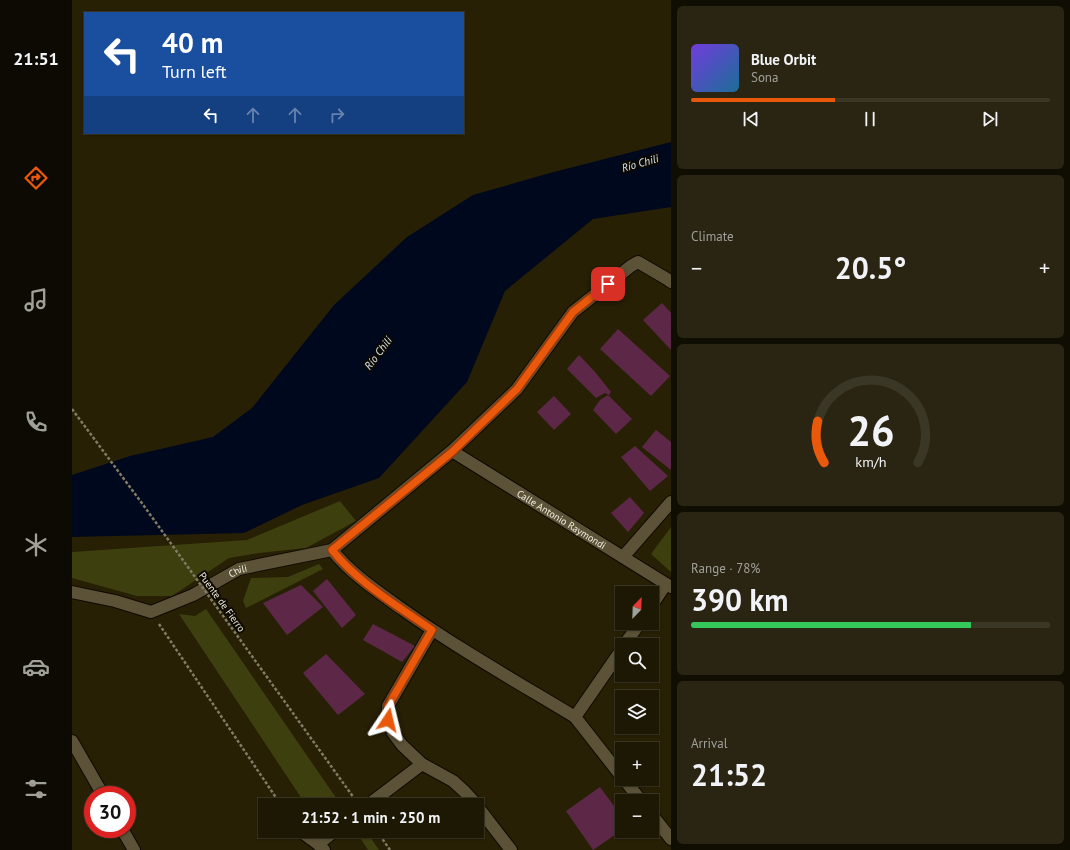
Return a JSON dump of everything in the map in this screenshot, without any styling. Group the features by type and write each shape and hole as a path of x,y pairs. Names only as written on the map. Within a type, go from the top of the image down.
{"street":[{"path":"615,768 575,717 432,630 377,591 342,562 332,550 452,452 517,389 573,312 631,266 638,262 671,282"},
{"name":"Calle Antonio Raymondi","path":"452,452 669,586"},
{"path":"623,558 671,502"},
{"name":"Chili","path":"151,612 192,595 239,569 332,550"},
{"path":"659,597 669,586"},
{"path":"72,592 151,612"},
{"path":"432,630 388,706 388,720 393,734 422,764 454,781 471,798"},
{"path":"575,717 615,659"},
{"path":"72,741 98,786"},
{"path":"377,798 422,764"},
{"path":"629,786 636,794"},
{"path":"484,814 511,850"},
{"path":"659,824 671,839"},
{"path":"127,838 134,850"},
{"path":"309,838 321,847 329,838"}],"path":[{"name":"Puente de Fierro","path":"72,409 354,798"},
{"path":"151,612 276,798"},
{"path":"382,838 390,850"}],"shaded area":[{"path":"340,501 356,521 306,548 229,558 172,596 137,596 72,578 72,552 247,540"},
{"path":"671,527 671,572 651,554"},
{"path":"319,564 323,569 246,608 243,601 251,578 288,577"},
{"path":"206,609 336,798 301,798 179,614 195,616"},
{"path":"360,838 371,838 379,850 368,850"}],"water":[{"name":"Río Chili","path":"671,142 671,207 593,219 505,291 467,382 379,478 302,505 244,533 72,537 72,475 130,456 213,437 252,408 334,305 407,237 473,195 550,173"}],"building":[{"path":"662,303 671,313 671,350 643,320"},
{"path":"618,329 670,376 651,396 600,349"},
{"path":"579,355 611,392 609,395 605,393 596,398 567,369"},
{"path":"608,395 632,419 616,434 593,410 600,400"},
{"path":"554,396 571,414 554,430 537,412"},
{"path":"656,430 671,442 671,470 642,447"},
{"path":"635,446 668,476 650,491 621,457"},
{"path":"630,497 644,513 628,532 611,513"},
{"path":"327,579 356,615 342,628 313,591"},
{"path":"301,585 323,607 287,635 263,603"},
{"path":"373,624 415,646 402,662 363,640"},
{"path":"326,654 365,694 338,715 303,673"},
{"path":"600,787 615,807 615,835 593,850 566,811"}],"route":[{"path":"388,720 388,706 432,630 377,591 342,562 332,550 452,452 517,389 573,312 608,284"}]}
